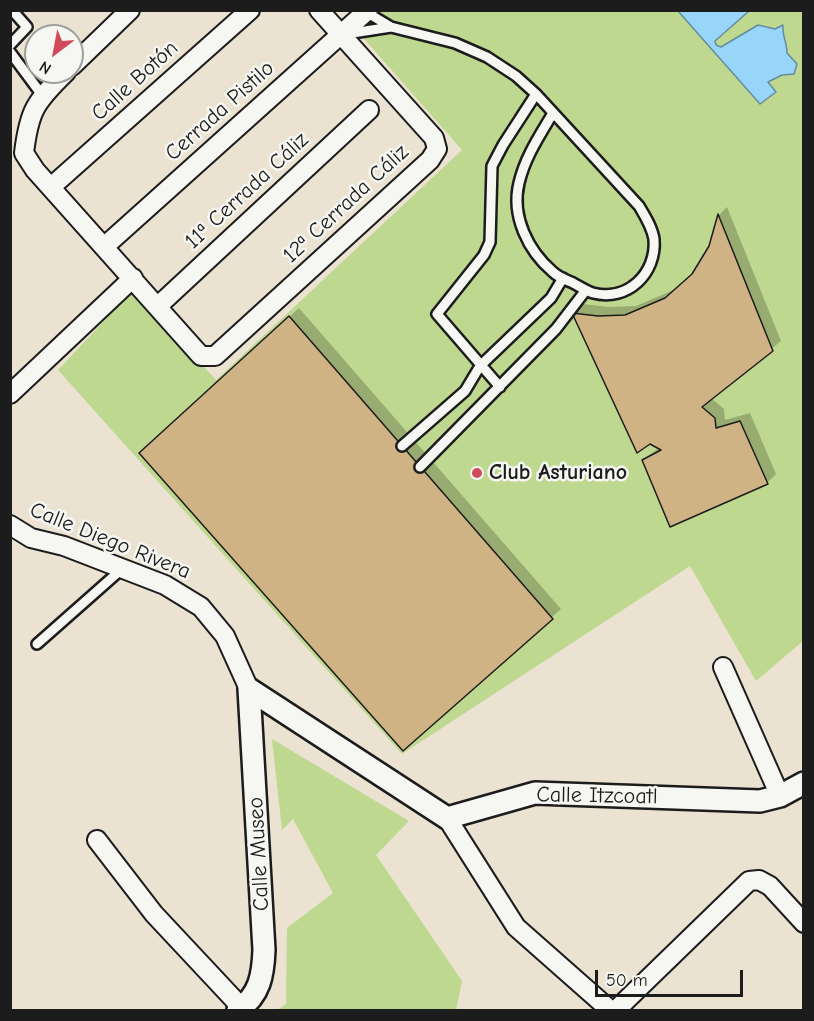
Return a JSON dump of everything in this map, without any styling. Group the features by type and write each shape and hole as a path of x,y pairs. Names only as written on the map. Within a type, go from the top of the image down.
{"street":[{"path":"84,54 130,10"},
{"name":"Calle Botón","path":"51,188 250,10"},
{"path":"320,10 341,34"},
{"name":"Cerrada Pistilo","path":"105,246 366,11"},
{"name":"12ª Cerrada Cáliz","path":"133,278 201,356 215,356 430,160 437,149 434,138 341,34"},
{"path":"10,394 133,278 17,148 27,122 42,94 53,84"},
{"name":"11ª Cerrada Cáliz","path":"158,306 369,110"},
{"name":"Calle Diego Rivera","path":"10,525 31,538 64,546 165,585 201,607 225,636 249,689"},
{"path":"723,667 780,796"},
{"path":"249,689 447,818 516,927 610,1011"},
{"name":"Calle Museo","path":"240,1009 257,990 263,975 264,950 249,689"},
{"name":"Calle Itzcoatl","path":"447,818 535,793 760,801 780,796 804,783"},
{"path":"97,840 154,914 240,1009"},
{"path":"616,1011 748,881 759,880 770,886 804,923"}],"lane":[{"path":"10,45 27,27 12,10"},
{"path":"366,11 391,27 455,43 488,57 516,76 536,94 639,206 650,225 654,238 654,258 648,272 635,286 619,294 594,294 554,274 533,252 522,229 517,208 518,184 526,160 553,113"},
{"path":"341,34 391,27"},
{"path":"10,52 42,94"},
{"path":"500,387 438,314 484,255 490,242 492,166 536,94"},
{"path":"402,446 465,391 480,366 550,298 563,278"},
{"path":"420,467 556,329 586,290"},
{"path":"37,644 124,568"}],"green space":[{"name":"Club Asturiano","path":"382,11 803,11 803,641 756,681 690,566 402,754 58,370 133,290 216,380 462,150 358,32"},
{"path":"272,739 409,821 376,855 462,981 456,1010 277,1010 286,1004 287,928 333,893 293,819 282,830"}],"water":[{"path":"678,11 749,11 715,41 716,45 721,47 758,25 775,29 783,25 787,53 797,64 794,74 782,75 768,82 776,92 760,104"}],"building":[{"path":"718,214 773,351 702,407 715,418 716,428 740,421 768,484 670,527 642,460 661,450 650,444 637,453 572,313 598,316 625,315 665,298 692,274 709,246"},
{"path":"289,316 553,619 403,751 139,453"}],"place":[{"name":"Club Asturiano","path":"477,473"}]}
